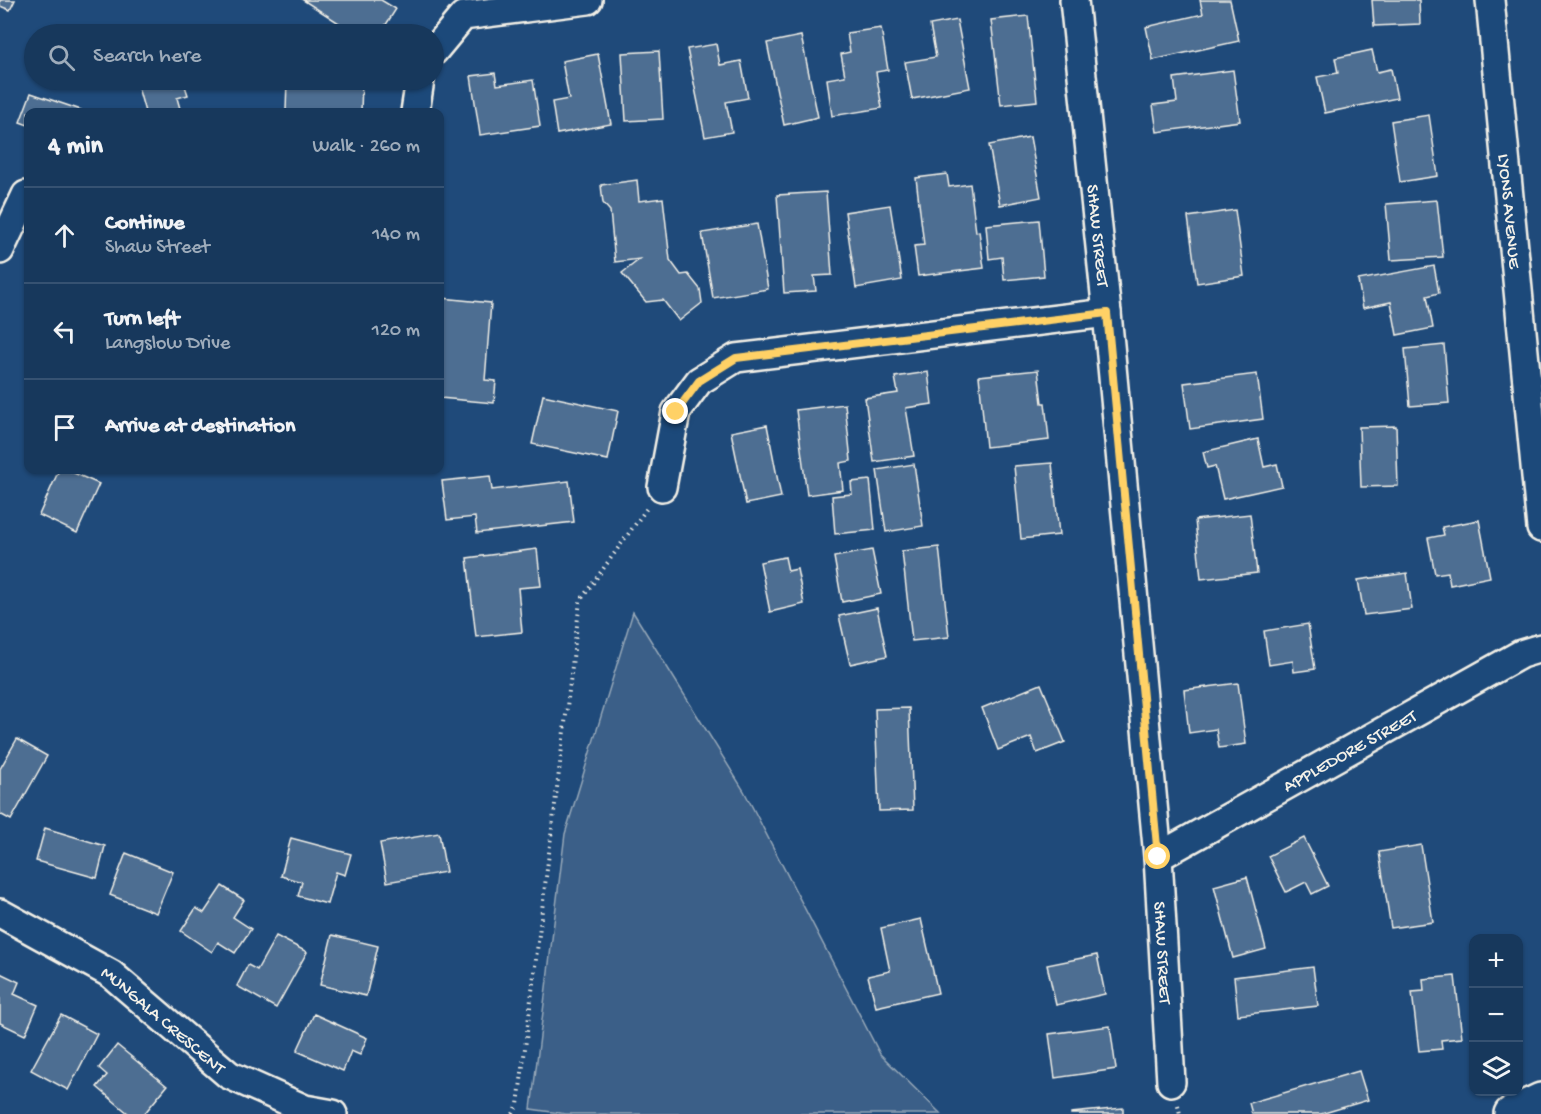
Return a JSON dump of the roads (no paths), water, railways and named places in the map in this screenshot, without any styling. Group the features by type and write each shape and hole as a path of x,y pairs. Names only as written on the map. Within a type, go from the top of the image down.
{"main road":[{"path":"1511,1114 1541,1100"}],"street":[{"path":"444,39 463,16 588,0"},
{"name":"SHAW STREET","path":"1074,0 1107,313 1158,857 1171,1082"},
{"name":"LYONS AVENUE","path":"1490,0 1541,528"},
{"path":"415,108 418,90"},
{"path":"0,250 24,199"},
{"path":"662,488 676,412 699,381 736,358 1107,313"},
{"name":"APPLEDORE STREET","path":"1158,857 1521,654 1541,648"},
{"name":"MUNGALA CRESCENT","path":"0,913 111,974 229,1075 305,1109 333,1114"}]}
